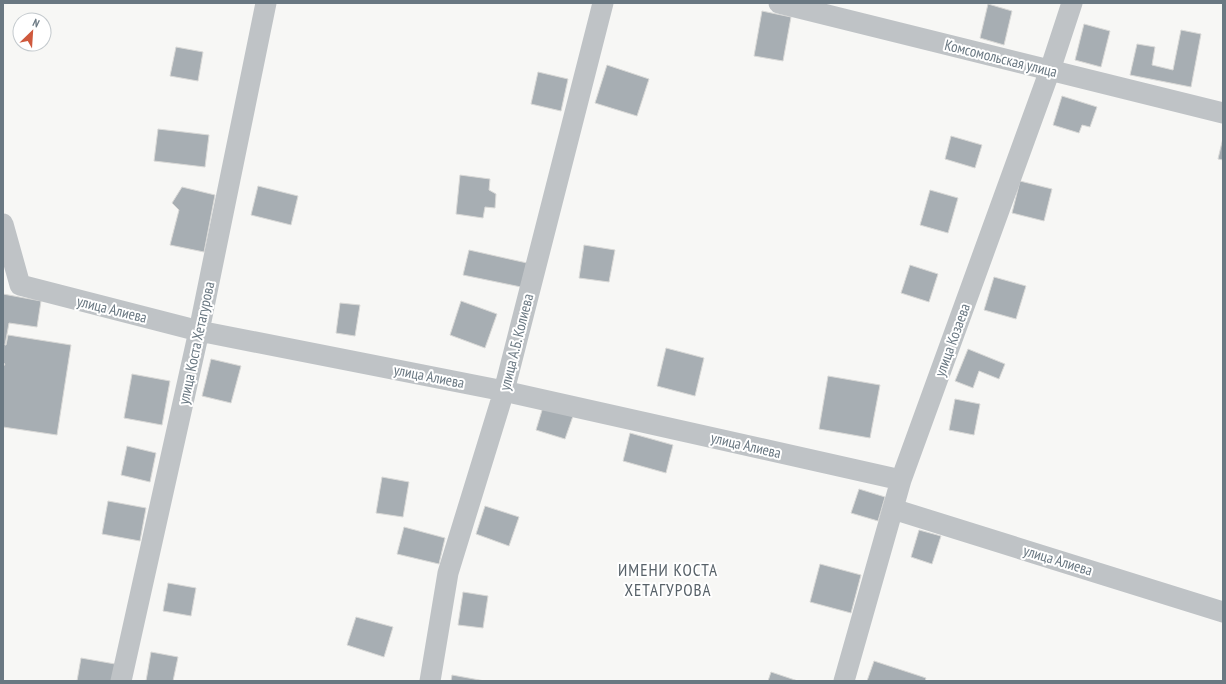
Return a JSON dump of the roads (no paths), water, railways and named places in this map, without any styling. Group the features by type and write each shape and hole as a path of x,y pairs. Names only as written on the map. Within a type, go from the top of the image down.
{"street":[{"name":"улица Коста Хетагурова","path":"121,681 199,331 266,3"},
{"name":"улица А.Б. Колиева","path":"430,681 448,573 504,391 603,3"},
{"name":"Комсомольская улица","path":"779,3 1223,113"},
{"name":"улица Козаева","path":"844,681 901,480 1050,70 1072,3"},
{"name":"улица Алиева","path":"3,224 20,285 199,331 504,391 901,480"},
{"name":"улица Алиева","path":"893,509 1223,612"}],"district":[{"name":"ИМЕНИ КОСТА ХЕТАГУРОВА","path":"668,580"}]}
